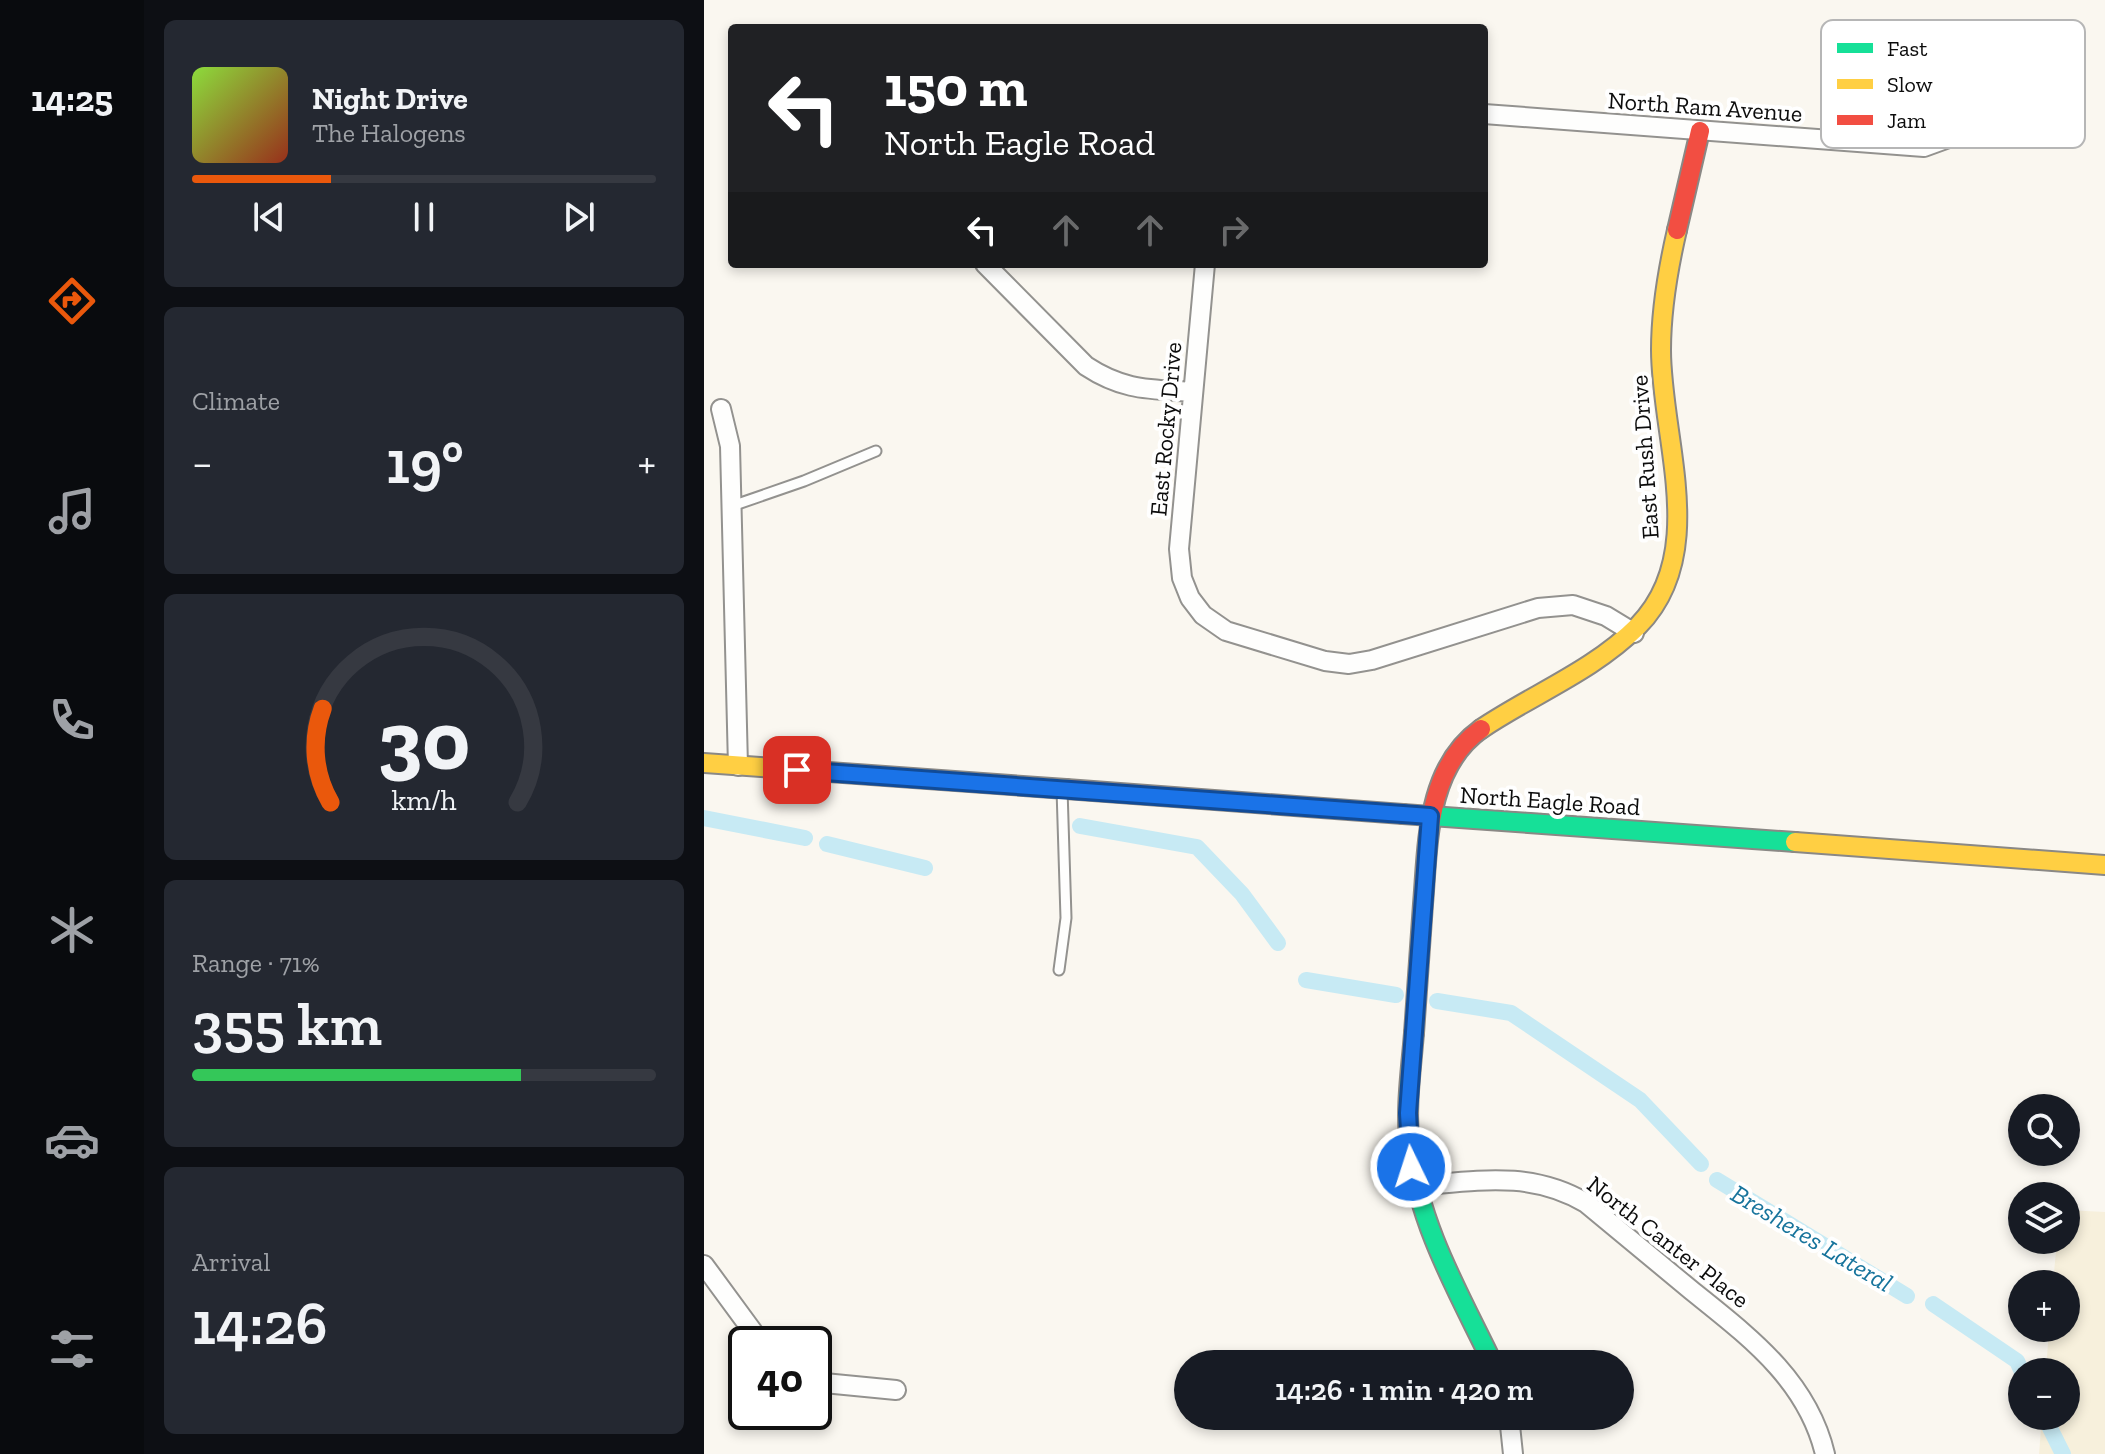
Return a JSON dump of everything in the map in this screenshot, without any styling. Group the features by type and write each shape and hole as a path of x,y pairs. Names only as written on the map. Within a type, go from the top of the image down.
{"main road":[{"name":"East Rush Drive","path":"1486,1350 1431,1235 1414,1186 1409,1149 1408,1113 1430,816 1448,770 1462,745 1484,727 1607,653 1634,633 1654,607 1669,578 1676,546 1676,513 1662,385 1662,337 1672,260 1700,131"},
{"name":"North Eagle Road","path":"704,763 2105,865"}],"street":[{"name":"North Ram Avenue","path":"1488,114 1821,140"},
{"path":"989,268 1086,366 1105,379 1128,387 1193,392"},
{"name":"East Rocky Drive","path":"1205,268 1179,549 1182,578 1190,598 1203,615 1226,631 1325,661 1349,664 1372,660 1538,608 1573,605 1606,616 1634,633"},
{"path":"721,409 730,446 738,766"},
{"name":"North Canter Place","path":"1414,1186 1514,1179 1551,1186 1586,1203 1769,1355 1803,1399 1825,1454"},
{"path":"704,1265 749,1326"},
{"path":"832,1384 896,1390"},
{"path":"1510,1430 1513,1454"}],"lane":[{"path":"732,506 876,451"},
{"path":"1059,970 1066,918 1062,789"}],"shaded area":[{"path":"2080,1211 2105,1212 2105,1454 2039,1454 2041,1430 2080,1430 2080,1358 2047,1358 2048,1342 2080,1342 2080,1270 2054,1270 2056,1254 2080,1254"}],"waterway":[{"name":"Bresheres Lateral","path":"704,818 805,838"},
{"name":"Bresheres Lateral","path":"1080,826 1197,847 1242,894 1278,943"},
{"name":"Bresheres Lateral","path":"827,844 925,868"},
{"name":"Bresheres Lateral","path":"1306,980 1396,995"},
{"name":"Bresheres Lateral","path":"1437,1001 1511,1013 1640,1100 1701,1164"},
{"name":"Bresheres Lateral","path":"1717,1180 1907,1296"},
{"name":"Bresheres Lateral","path":"1933,1304 2013,1358"},
{"name":"Bresheres Lateral","path":"2051,1430 2063,1454"}],"traffic: fast":[{"path":"1403,814 1795,842"},
{"path":"1414,1033 1408,1119 1415,1177 1442,1259 1486,1350"}],"traffic: slow":[{"path":"1481,729 1602,656 1638,626 1660,597 1672,565 1677,530 1673,457 1661,350 1662,320 1677,230"},
{"path":"704,763 1066,789"},
{"path":"1795,842 2105,865"}],"traffic: jam":[{"path":"1677,230 1700,131"},
{"path":"1414,1033 1426,857 1433,809 1449,764 1463,745 1481,729"},
{"path":"1066,789 1403,814"}],"route":[{"path":"797,770 1430,816 1408,1113 1411,1167"}]}
